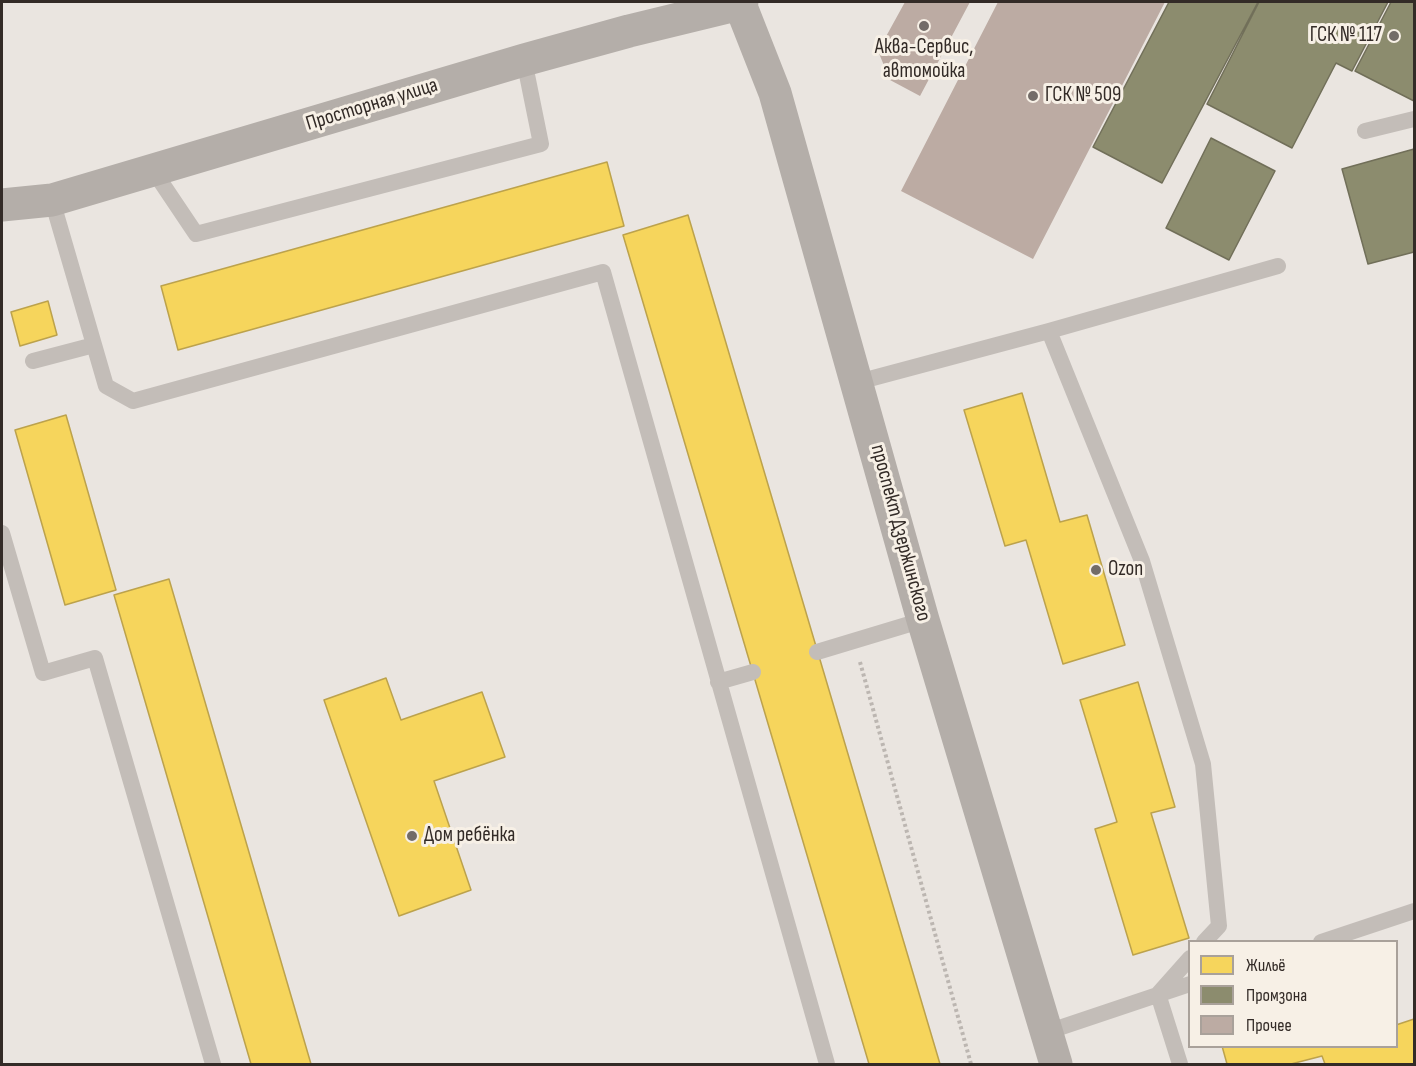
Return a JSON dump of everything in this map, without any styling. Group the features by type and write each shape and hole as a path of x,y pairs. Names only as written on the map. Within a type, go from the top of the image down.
{"street":[{"name":"Просторная улица","path":"2,205 52,200 524,60 741,2"},
{"name":"проспект Дзержинского","path":"741,2 775,93 923,620 1056,1065"}],"lane":[{"path":"153,170 196,234 541,144 524,60"},
{"path":"1365,131 1414,119"},
{"path":"52,200 106,386 133,401 603,272 826,1065"},
{"path":"858,382 1278,266"},
{"path":"1049,331 1142,561 1203,764 1219,926 1206,940"},
{"path":"33,361 93,345"},
{"path":"2,533 43,673 94,658 213,1065"},
{"path":"818,652 923,620"},
{"path":"718,682 753,672"},
{"path":"1327,940 1414,911"},
{"path":"1158,994 1188,960"},
{"path":"1047,1032 1188,985"},
{"path":"1158,994 1180,1065"}],"path":[{"path":"854,641 971,1065"}],"building: Жильё":[{"path":"607,162 624,226 178,350 161,286"},
{"path":"688,215 940,1064 869,1064 623,235"},
{"path":"48,301 57,335 20,346 11,312"},
{"path":"1022,393 1060,522 1087,515 1125,645 1063,664 1026,540 1005,546 964,410"},
{"path":"66,415 116,590 65,605 15,430"},
{"path":"169,579 311,1064 251,1064 114,595"},
{"name":"Дом ребёнка","path":"386,678 401,720 482,692 505,757 434,781 471,890 399,916 324,700"},
{"path":"1138,682 1175,807 1151,813 1189,938 1133,955 1095,829 1117,822 1080,700"},
{"path":"1414,1019 1414,1064 1325,1064 1322,1056 1291,1064 1227,1064 1223,1048 1398,1048 1398,1024"}],"building: Промзона":[{"path":"1169,2 1258,2 1162,183 1093,147"},
{"path":"1259,2 1388,2 1352,71 1336,63 1292,148 1207,104"},
{"name":"ГСК № 117","path":"1391,2 1414,2 1414,101 1355,71"},
{"path":"1211,138 1275,171 1229,260 1166,228"},
{"path":"1414,149 1414,252 1368,264 1342,169"}],"building: Прочее":[{"name":"Аква-Сервис, автомойка","path":"905,2 970,2 920,96 890,80 878,51"},
{"name":"ГСК № 509","path":"998,2 1165,2 1033,259 901,191"}],"place":[{"name":"Аква-Сервис, автомойка","path":"924,26"},
{"name":"ГСК № 117","path":"1394,36"},
{"name":"ГСК № 509","path":"1033,96"},
{"name":"Ozon","path":"1096,570"},
{"name":"Дом ребёнка","path":"412,836"}]}
